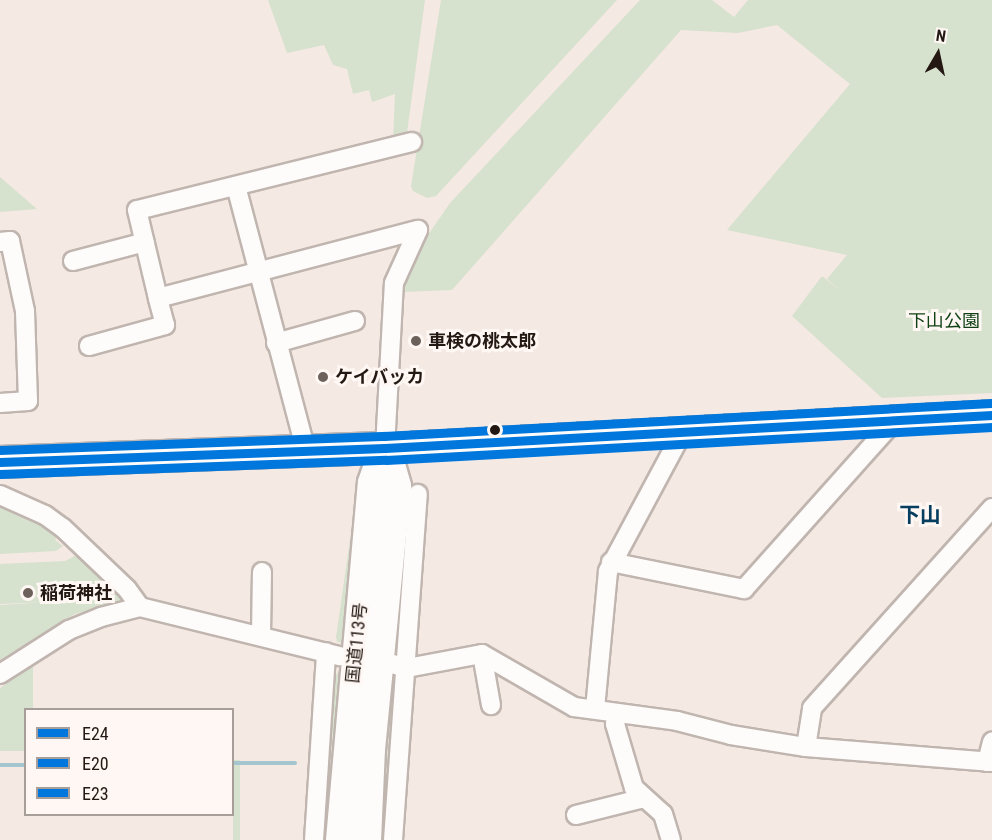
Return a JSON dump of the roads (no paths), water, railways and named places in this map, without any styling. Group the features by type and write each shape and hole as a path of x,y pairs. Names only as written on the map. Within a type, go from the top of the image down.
{"highway":[{"path":"0,462 385,448"},
{"name":"国道113号","path":"340,840 373,483 385,448"},
{"name":"国道113号","path":"366,840 370,749 396,486 385,448"}],"main road":[{"path":"385,448 992,415"}],"street":[{"path":"89,346 165,325 136,210 412,142"},
{"path":"236,186 256,271 306,451"},
{"path":"158,298 418,230 394,284 385,448"},
{"path":"0,242 10,242 25,311 28,401 0,403"},
{"path":"73,261 145,242"},
{"path":"276,343 355,321"},
{"path":"611,562 744,589 896,419"},
{"path":"595,709 611,562 683,431"},
{"path":"393,840 418,494"},
{"path":"0,495 45,514 63,528 127,589 140,607"},
{"path":"806,747 813,708 992,508"},
{"path":"261,635 262,572"},
{"path":"0,674 69,630 101,617 140,607 333,654 314,840"},
{"path":"482,654 491,705"},
{"path":"389,663 407,668 482,654 574,707 677,721 731,735 806,747 990,762 992,742"},
{"path":"617,714 615,724 634,788 663,814 671,840"},
{"path":"576,815 644,798"}],"waterway":[{"path":"234,763 295,763"},
{"path":"0,765 24,765"}],"place":[{"name":"車検の桃太郎","path":"416,341"},
{"name":"ケイバッカ","path":"323,377"},
{"name":"稲荷神社","path":"28,593"}],"district":[{"name":"下山","path":"920,515"}],"park label":[{"name":"下山公園","path":"944,321"}]}
